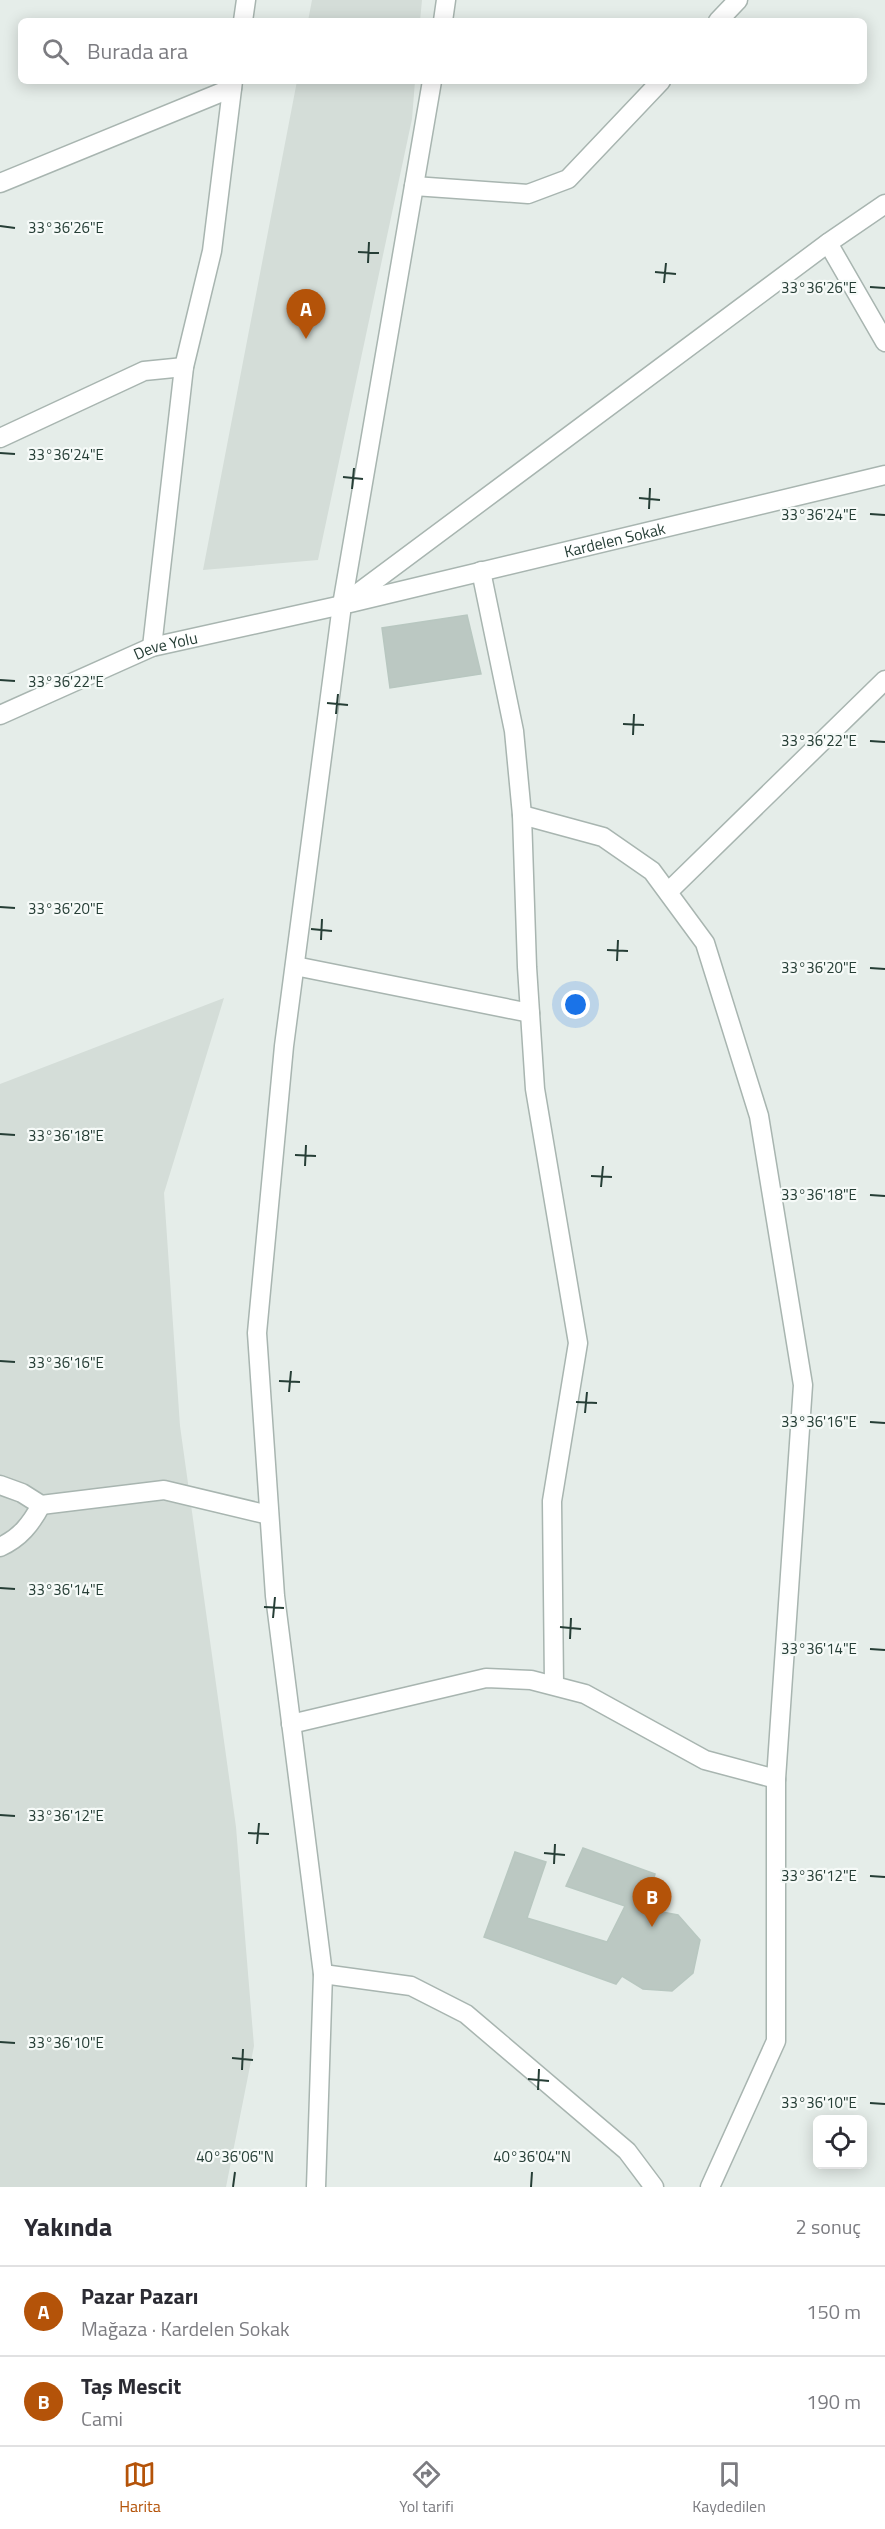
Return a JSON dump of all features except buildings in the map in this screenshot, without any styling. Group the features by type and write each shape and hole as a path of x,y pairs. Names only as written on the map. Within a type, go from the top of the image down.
{"street":[{"path":"243,18 246,0"},
{"path":"443,18 446,0"},
{"path":"721,18 738,0"},
{"path":"316,2187 323,1974 275,1596 257,1333 284,1046 342,605 431,84"},
{"path":"414,186 528,194 568,179 658,84"},
{"path":"0,183 232,85 212,251 184,367 152,646"},
{"path":"342,605 828,243 885,204"},
{"path":"828,243 885,342"},
{"path":"0,438 144,371 184,367"},
{"name":"Kardelen Sokak","path":"342,605 885,475"},
{"path":"481,572 514,731 522,814 535,1089 578,1343 552,1501 554,1684"},
{"name":"Deve Yolu","path":"0,715 152,646 342,605"},
{"path":"668,892 885,680"},
{"path":"522,814 603,837 652,871 705,943 759,1116 803,1384 776,1779 776,2041 710,2187"},
{"path":"295,966 530,1013"},
{"path":"0,1485 22,1493 41,1505 164,1490 269,1515"},
{"path":"0,1547 10,1543 30,1525 41,1505"},
{"path":"291,1724 486,1678 531,1680 554,1684 585,1694 705,1760 776,1779"},
{"path":"323,1974 411,1986 466,2014 627,2151 654,2187"}],"shaded area":[{"path":"312,0 422,0 420,18 309,18"},
{"path":"296,84 415,84 412,119 318,560 203,570"},
{"path":"224,998 164,1193 180,1426 236,1827 254,2046 226,2187 0,2187 0,1084"}],"place":[{"name":"Pazar Pazarı","path":"306,339"},
{"name":"Taş Mescit","path":"652,1927"}]}
